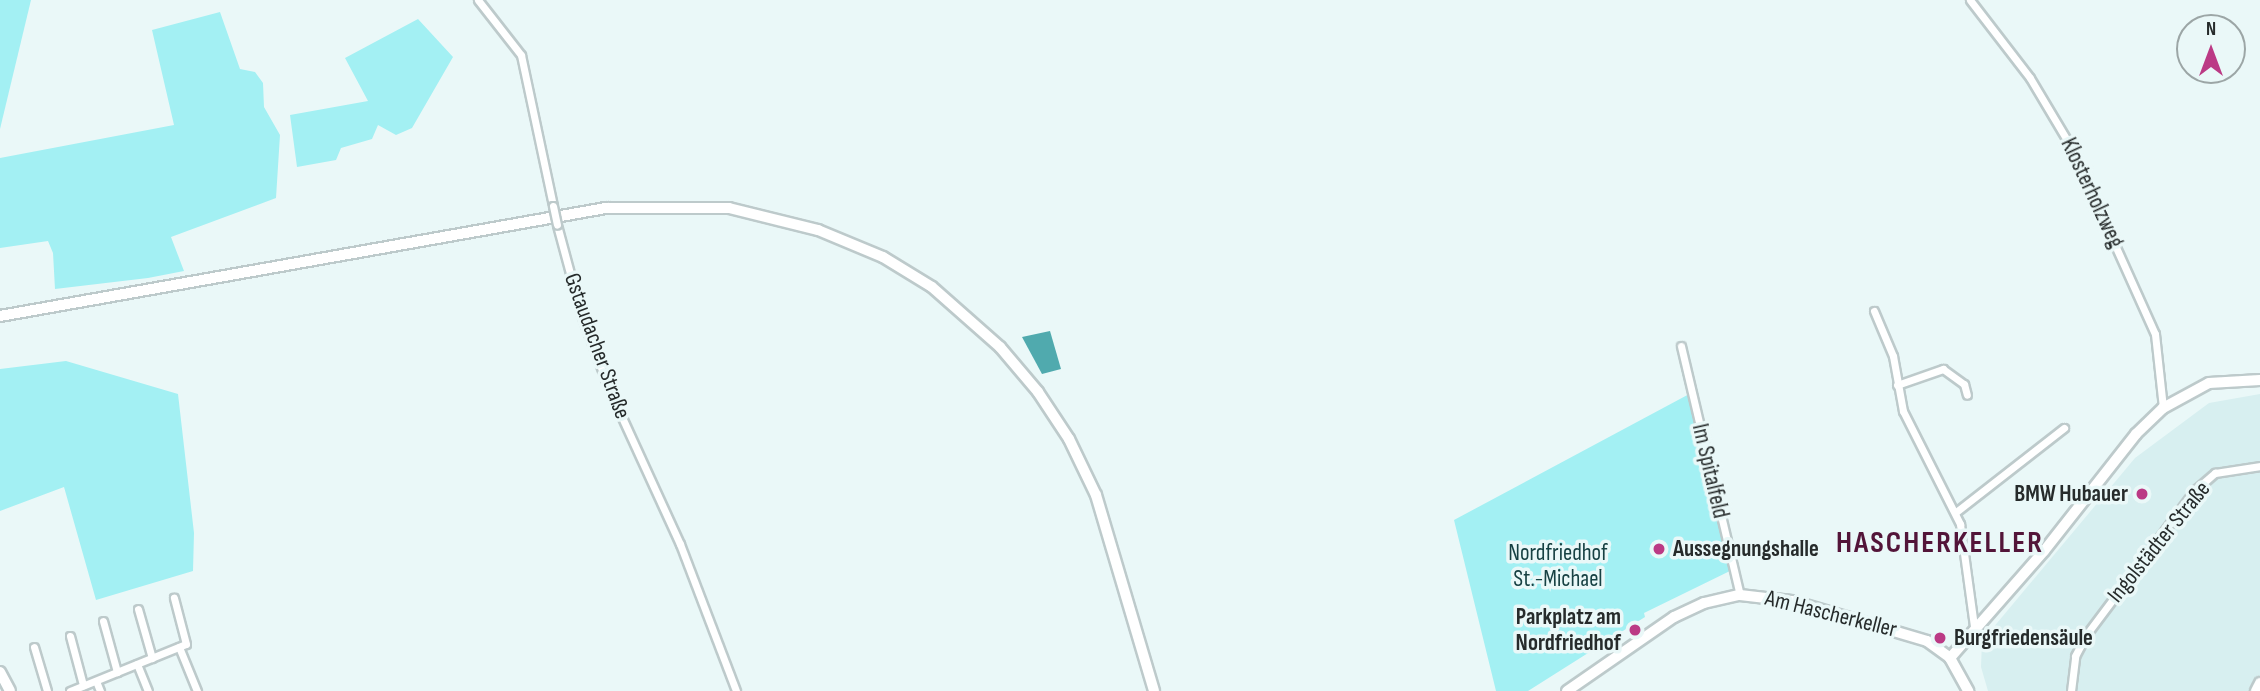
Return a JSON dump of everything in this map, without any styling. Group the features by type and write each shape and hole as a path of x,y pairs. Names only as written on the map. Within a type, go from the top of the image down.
{"main road":[{"path":"0,316 617,207 729,208 818,230 884,257 932,287 1000,347 1038,392 1069,439 1096,495 1154,691"},
{"path":"1950,658 1960,651 1972,630 2044,551 2136,434 2162,408 2209,383 2260,380"},
{"name":"Am Hascherkeller","path":"1567,691 1674,617 1704,603 1740,595 1803,604 1897,629 1942,649 1960,672 1968,691"},
{"path":"1942,649 1972,630"},
{"path":"1960,651 1960,672"},
{"path":"0,672 10,691"},
{"path":"2256,691 2260,683"}],"street":[{"name":"Gstaudacher Straße","path":"478,0 521,55 557,225 581,314 609,389 680,544 736,691"},
{"name":"Klosterholzweg","path":"1970,0 2030,78 2070,145 2155,334 2162,408"},
{"path":"1874,311 1893,356 1907,420 1956,512 1972,630"},
{"name":"Im Spitalfeld","path":"1681,346 1740,595"},
{"path":"1898,385 1943,369 1964,384 1967,395"},
{"path":"1956,512 2064,428"},
{"name":"Ingolstädter Straße","path":"2071,691 2075,656 2086,635 2194,491 2215,473 2260,466"},
{"path":"174,597 183,645 197,691"},
{"path":"138,609 152,658"},
{"path":"103,621 117,672"},
{"path":"70,636 83,685"},
{"path":"70,691 183,645"},
{"path":"34,647 47,691"},
{"path":"137,664 148,691"},
{"path":"96,681 100,691"}],"shaded area":[{"path":"1050,331 1061,369 1042,374 1022,337"},
{"path":"2260,394 2260,691 1988,691 1981,667 1982,641 2135,458 2209,403"}],"green space":[{"path":"0,0 31,0 0,129"},
{"path":"220,12 240,69 255,72 263,83 264,107 280,135 276,198 171,237 184,271 148,278 55,289 53,253 48,241 0,248 0,158 174,125 152,30"},
{"path":"418,19 453,57 412,128 396,135 378,125 372,139 341,148 336,160 297,167 290,115 368,101 345,58"},
{"path":"66,361 178,394 194,533 193,571 96,600 64,487 0,511 0,369"},
{"name":"Nordfriedhof St.-Michael","path":"1693,392 1734,569 1644,613 1645,617 1528,691 1496,691 1454,520"}],"place":[{"name":"BMW Hubauer","path":"2142,494"},
{"name":"Aussegnungshalle","path":"1659,549"},
{"name":"Parkplatz am Nordfriedhof","path":"1635,630"},
{"name":"Burgfriedensäule","path":"1940,638"}],"district":[{"name":"HASCHERKELLER","path":"1940,543"}]}
